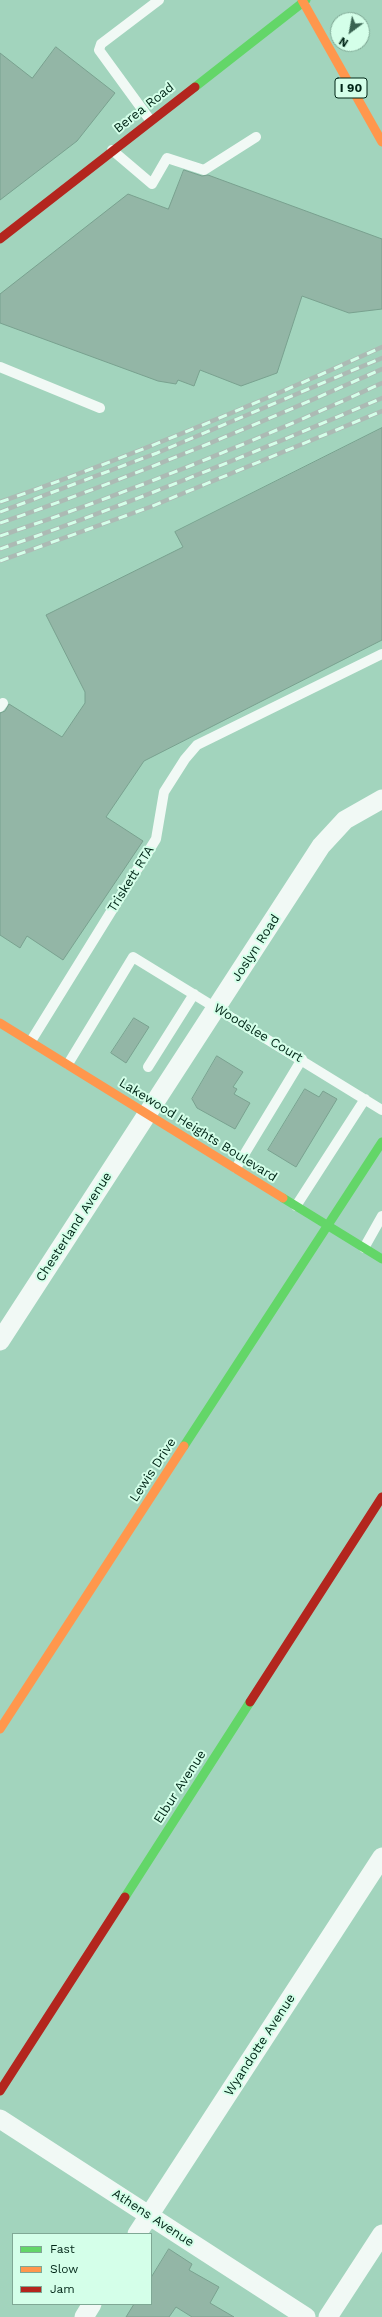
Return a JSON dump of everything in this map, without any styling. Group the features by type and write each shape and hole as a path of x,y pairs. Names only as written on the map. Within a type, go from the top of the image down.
{"main road":[{"name":"I 90","path":"302,0 382,142"},
{"name":"Berea Road","path":"0,239 150,120 306,0"},
{"name":"Lakewood Heights Boulevard","path":"0,1022 382,1259"},
{"name":"Lewis Drive","path":"0,1729 382,1142"},
{"name":"Elbur Avenue","path":"0,2091 382,1497"}],"street":[{"name":"Joslyn Road","path":"147,1114 321,846 345,820 382,799"},
{"name":"Chesterland Avenue","path":"0,1341 147,1114"},
{"name":"Wyandotte Avenue","path":"138,2233 382,1857"},
{"name":"Athens Avenue","path":"0,2119 306,2317"},
{"path":"328,2317 382,2234"},
{"path":"84,2317 91,2305"}],"lane":[{"path":"150,120 99,50 101,44 159,0"},
{"path":"112,150 152,184 166,158 204,170 256,137"},
{"path":"0,367 100,408"},
{"name":"Triskett RTA","path":"31,1041 156,839 164,792 193,749 197,745 382,654"},
{"name":"Woodslee Court","path":"68,1064 133,957 302,1059 382,1110"},
{"path":"148,1067 194,994"},
{"path":"236,1168 302,1059"},
{"path":"296,1206 365,1099"},
{"path":"364,1248 382,1216"}],"building":[{"path":"56,47 115,93 77,141 0,200 0,53 32,78"},
{"path":"184,170 202,176 208,175 382,239 382,309 349,313 302,296 277,373 241,386 200,370 194,386 178,380 176,384 158,381 0,323 0,294 128,194 168,209"},
{"path":"382,428 382,640 144,761 106,817 143,841 63,960 27,936 20,948 0,935 0,713 5,711 9,704 62,737 85,703 85,692 46,615 183,547 175,532"},
{"path":"134,1018 149,1027 126,1063 111,1053"},
{"path":"217,1056 243,1072 233,1087 237,1089 234,1094 250,1103 235,1129 197,1108 192,1099"},
{"path":"305,1089 319,1097 323,1091 337,1099 296,1167 268,1150"},
{"path":"169,2249 192,2264 189,2270 219,2287 210,2303 234,2317 192,2317 176,2307 169,2317 126,2317 133,2305 152,2305 152,2276"}],"railway":[{"path":"0,502 97,467 193,429 382,347"},
{"path":"0,512 157,453 382,358"},
{"path":"0,523 97,488 193,450 382,369"},
{"path":"0,536 97,502 193,465 382,383"},
{"path":"0,549 192,477 382,398"},
{"path":"0,561 150,507 382,411"}],"traffic: fast":[{"path":"195,87 306,0"},
{"path":"184,1446 382,1142"},
{"path":"283,1198 382,1259"},
{"path":"125,1897 250,1702"}],"traffic: slow":[{"path":"302,0 382,142"},
{"path":"0,1023 283,1198"},
{"path":"0,1729 184,1446"}],"traffic: jam":[{"path":"0,239 195,87"},
{"path":"250,1702 382,1497"},
{"path":"0,2091 125,1897"}]}
